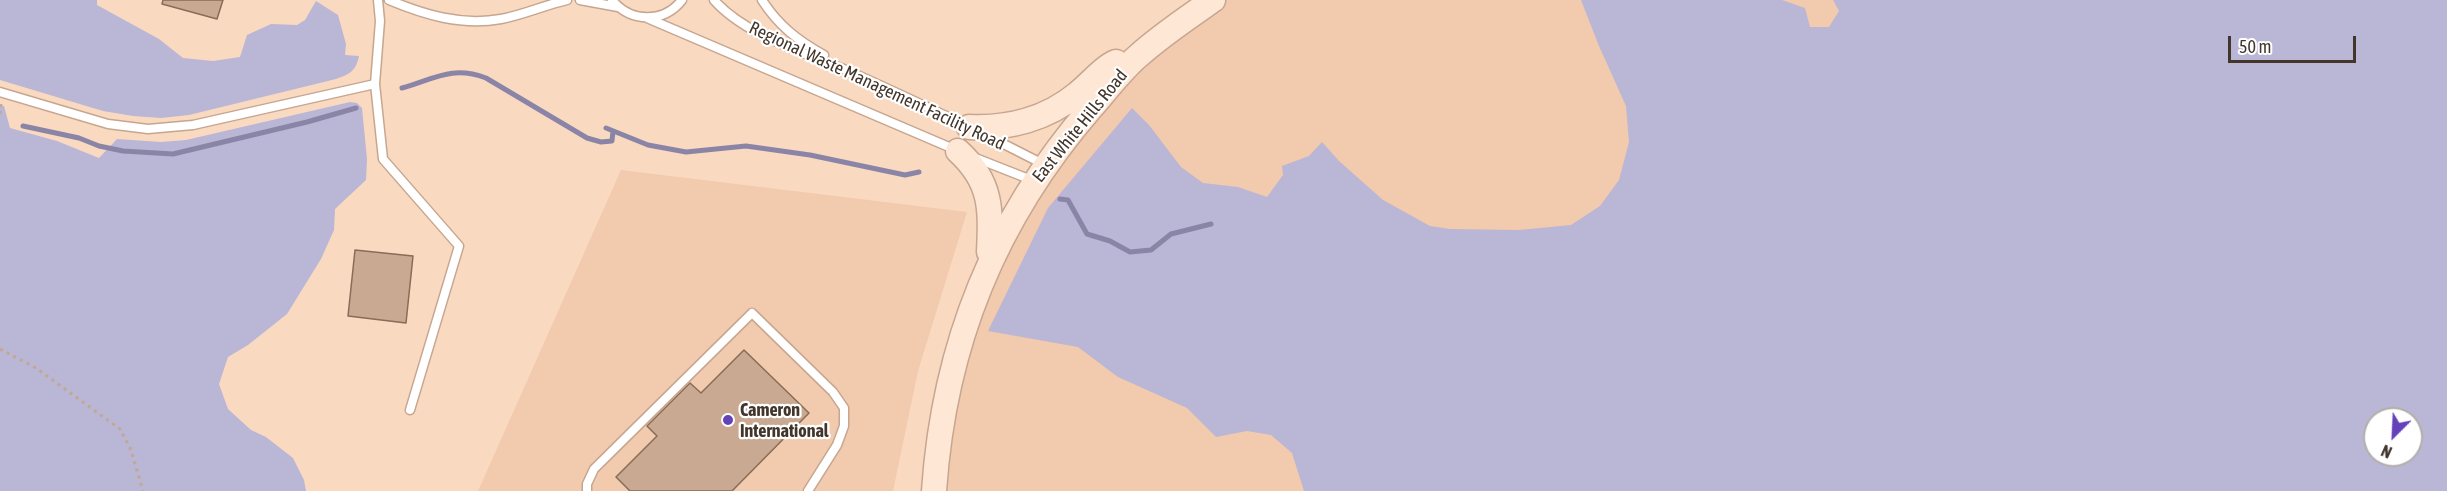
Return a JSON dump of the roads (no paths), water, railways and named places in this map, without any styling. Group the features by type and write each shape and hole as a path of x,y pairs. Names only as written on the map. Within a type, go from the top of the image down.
{"main road":[{"name":"East White Hills Road","path":"934,491 947,394 967,324 988,264 1005,230 1040,173 1080,121 1136,58 1214,0"},
{"path":"969,127 1015,124 1049,113 1077,94 1113,62 1136,58"},
{"path":"958,151 970,162 979,176 990,202 988,264"}],"lane":[{"path":"378,0 380,21 375,84 383,159 459,246 410,410"},
{"path":"389,0 428,15 474,21 500,19 567,0"},
{"path":"580,0 615,4"},
{"path":"647,18 670,12 682,0"},
{"name":"Regional Waste Management Facility Road","path":"714,0 725,12 750,28 883,86 969,127 1040,173"},
{"path":"762,0 782,27 795,38 883,86"},
{"name":"Regional Waste Management Facility Road","path":"615,4 958,151 1040,173"},
{"path":"0,92 108,124 148,129 193,125 375,84"},
{"path":"588,491 586,484 594,469 752,313 833,392 844,408 844,426 837,445 808,491"}],"waterway":[{"path":"402,88 453,73 474,74 486,78 587,138 601,142 612,141 613,131"},
{"path":"23,126 79,138 99,146 123,151 173,154 356,108"},
{"path":"606,128 648,145 686,152 746,146 810,155 905,175 919,172"},
{"path":"1060,199 1068,200 1087,234 1110,241 1130,252 1151,250 1171,234 1211,224"}],"place":[{"name":"Cameron International","path":"728,420"}]}
